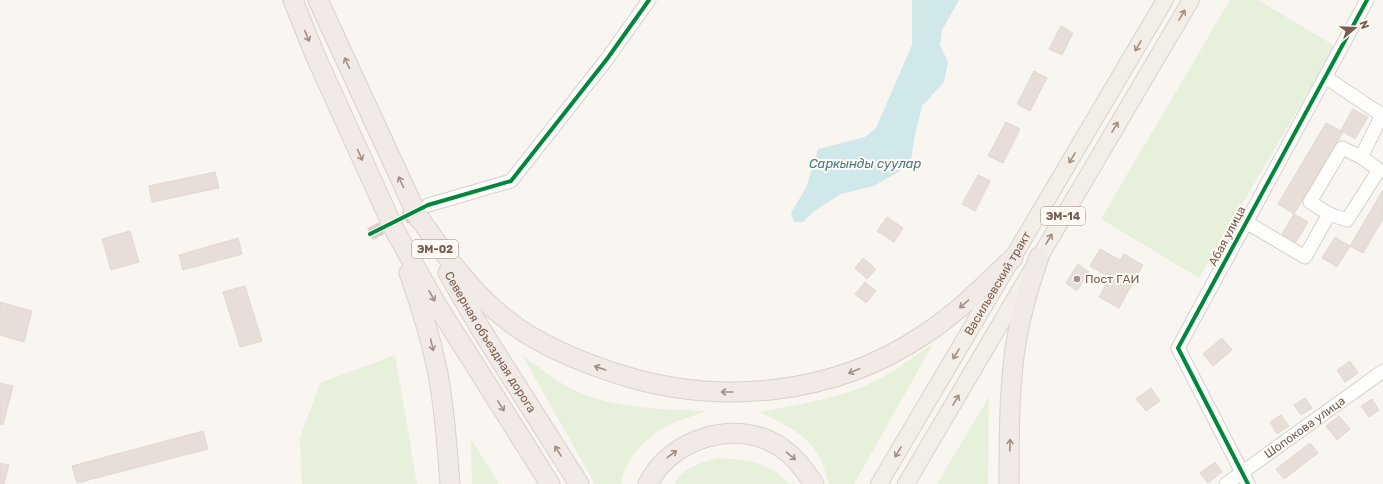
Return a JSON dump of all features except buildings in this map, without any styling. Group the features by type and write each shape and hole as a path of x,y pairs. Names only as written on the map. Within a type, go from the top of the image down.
{"highway":[{"name":"Северная объездная дорога","path":"293,0 315,55 394,228 435,302 550,484"},
{"name":"Северная объездная дорога","path":"318,0 480,328 579,484"},
{"path":"421,207 445,255 474,290 508,321 548,345 593,366 634,379 680,388 725,392 771,390 813,384 849,373 889,355 925,334 960,308 1013,258"},
{"path":"394,228 428,328 438,375 446,429 450,484"},
{"path":"1009,484 1012,390 1016,338 1024,303 1039,257"},
{"path":"648,484 652,474 670,455 695,440 725,433 754,435 781,447 801,464 814,484"}],"main road":[{"name":"Васильевский тракт","path":"879,484 1165,0"},
{"name":"Васильевский тракт","path":"906,484 1191,0"},
{"path":"982,311 1002,322"}],"street":[{"path":"421,207 511,181 607,59 649,0"},
{"name":"Абая улица","path":"1245,478 1178,348 1367,0"},
{"path":"1325,77 1382,115 1361,157"},
{"path":"1342,148 1361,157 1378,170 1347,220 1329,214 1310,202 1342,148"},
{"path":"1246,222 1306,257 1329,214"},
{"name":"Шопокова улица","path":"1226,484 1245,478 1383,371"}],"green space":[{"path":"1230,0 1258,0 1335,46 1199,278 1101,219"},
{"path":"933,344 854,484 829,484 819,456 805,438 760,412 822,400 853,391 888,374"},
{"path":"395,355 417,484 302,484 300,438 320,383"},
{"path":"522,355 550,376 568,387 601,400 618,404 671,410 706,411 671,424 647,440 630,460 621,484 595,484"},
{"path":"989,397 988,484 937,484"},
{"path":"471,439 499,484 472,484"},
{"path":"718,458 757,463 781,476 790,484 675,484 683,473 693,466"}],"water":[{"name":"Саркынды суулар","path":"912,0 959,0 942,30 940,45 948,62 944,82 922,106 915,134 911,160 900,171 874,186 841,194 814,211 803,222 794,222 791,213 806,188 818,149 865,137 876,128 912,45"}],"tunnel":[{"path":"370,234 422,209"}],"cycle path":[{"path":"370,234 428,205 511,181 607,59 649,0"},
{"path":"1248,484 1178,348 1367,0"}],"place":[{"name":"Пост ГАИ","path":"1077,279"}]}
